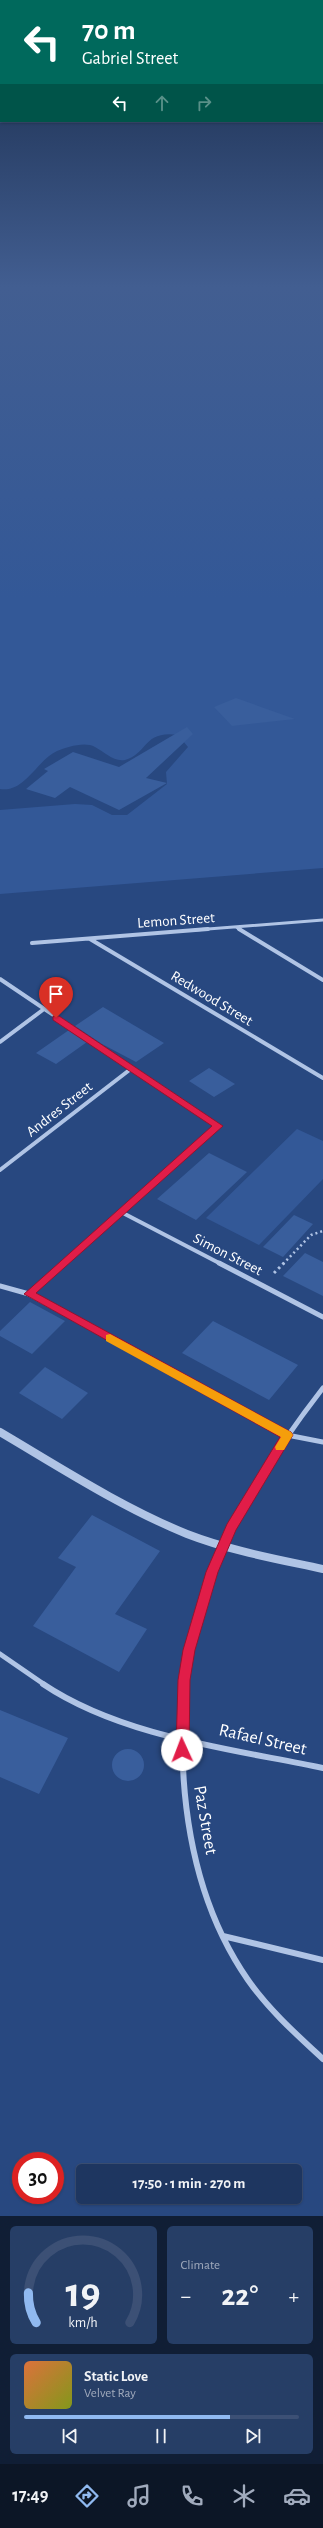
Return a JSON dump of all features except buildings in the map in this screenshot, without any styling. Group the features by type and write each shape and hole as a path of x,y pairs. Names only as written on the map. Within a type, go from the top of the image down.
{"street":[{"name":"Lemon Street","path":"32,944 323,920"},
{"path":"236,927 323,980"},
{"name":"Redwood Street","path":"90,939 323,1078"},
{"path":"0,979 218,1126 29,1294"},
{"path":"0,1042 44,1009"},
{"name":"Andres Street","path":"0,1170 132,1068"},
{"name":"Simon Street","path":"121,1212 323,1317"},
{"path":"0,1286 29,1294 287,1435 323,1442"},
{"name":"Paz Street","path":"323,1388 287,1435 223,1546 212,1572 189,1650 184,1680 181,1736 185,1793 192,1840 204,1887 223,1936 248,1979 284,2023 323,2059"},
{"path":"0,1432 139,1512 171,1527 223,1546 323,1569"},
{"name":"Rafael Street","path":"0,1654 65,1698 98,1714 181,1736 323,1768"},
{"path":"223,1936 323,1960"}],"path":[{"path":"274,1272 311,1235 323,1231"}],"shaded area":[{"path":"0,391 323,391 323,868 0,894 0,810 75,804 92,805 112,815 127,815 167,784 166,772 188,747 178,735 167,734 152,739 132,757 125,760 117,760 91,745 71,746 50,755 17,786 9,789 0,789"},
{"path":"297,1129 323,1141 323,1179 259,1245 206,1218"}],"slow traffic":[{"path":"110,1338 287,1435 280,1447"}],"route":[{"path":"56,1018 218,1126 29,1294 287,1435 232,1528 212,1572 189,1650 184,1680 181,1736 182,1750"}]}
